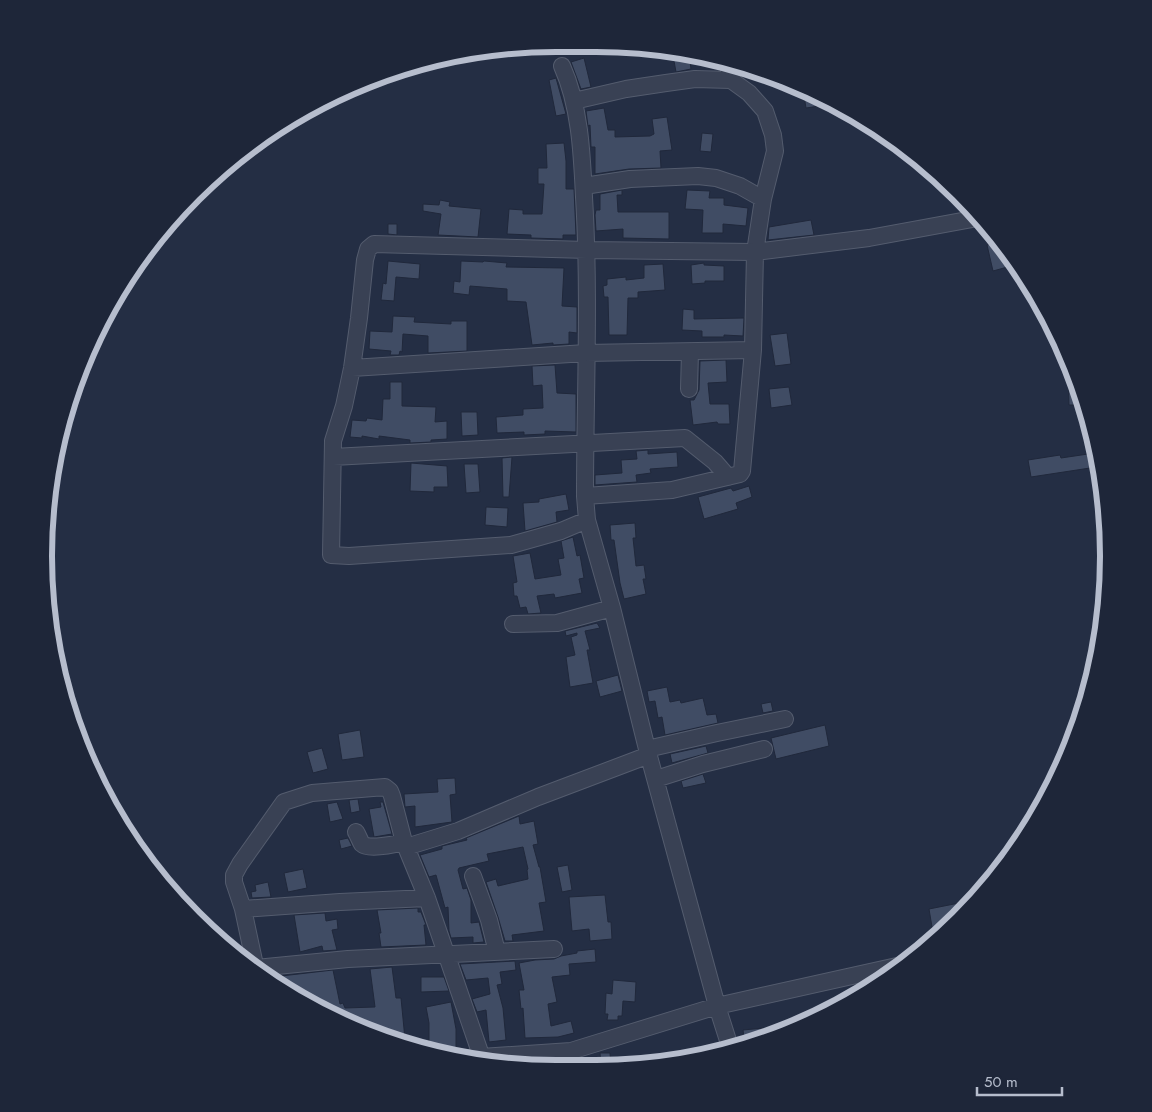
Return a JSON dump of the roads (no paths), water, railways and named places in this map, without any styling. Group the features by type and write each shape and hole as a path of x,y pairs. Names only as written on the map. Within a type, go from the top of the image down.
{"street":[{"path":"562,66 574,100 584,186 587,250 585,496 588,520 648,752 728,1041"},
{"path":"729,71 731,80"},
{"path":"574,100 626,89 695,79 731,80 748,93 765,111 773,135 774,151 755,252 753,350 742,470 740,474 672,490 585,496"},
{"path":"584,186 630,179 698,176 716,178 740,186 764,199"},
{"path":"588,520 561,531 511,545 491,548 452,548 334,556 329,553 332,532 333,441 344,406 352,368 365,260 368,249 374,244 587,250 755,252 869,238 971,219"},
{"path":"352,368 586,353 753,350"},
{"path":"689,389 690,352"},
{"path":"333,457 685,438 715,462 728,477"},
{"path":"513,624 557,623 612,608"},
{"path":"356,832 362,843 368,846 405,844 458,831 648,752 717,733 785,720"},
{"path":"656,778 764,749"},
{"path":"254,958 243,909 236,891 234,875 282,804 312,793 384,787 390,791 392,796 405,844 427,898 475,1053"},
{"path":"473,876 489,920 497,952"},
{"path":"243,909 427,898"},
{"path":"266,968 348,959 554,949"},
{"path":"506,1056 571,1051 717,1006 884,969"}]}
